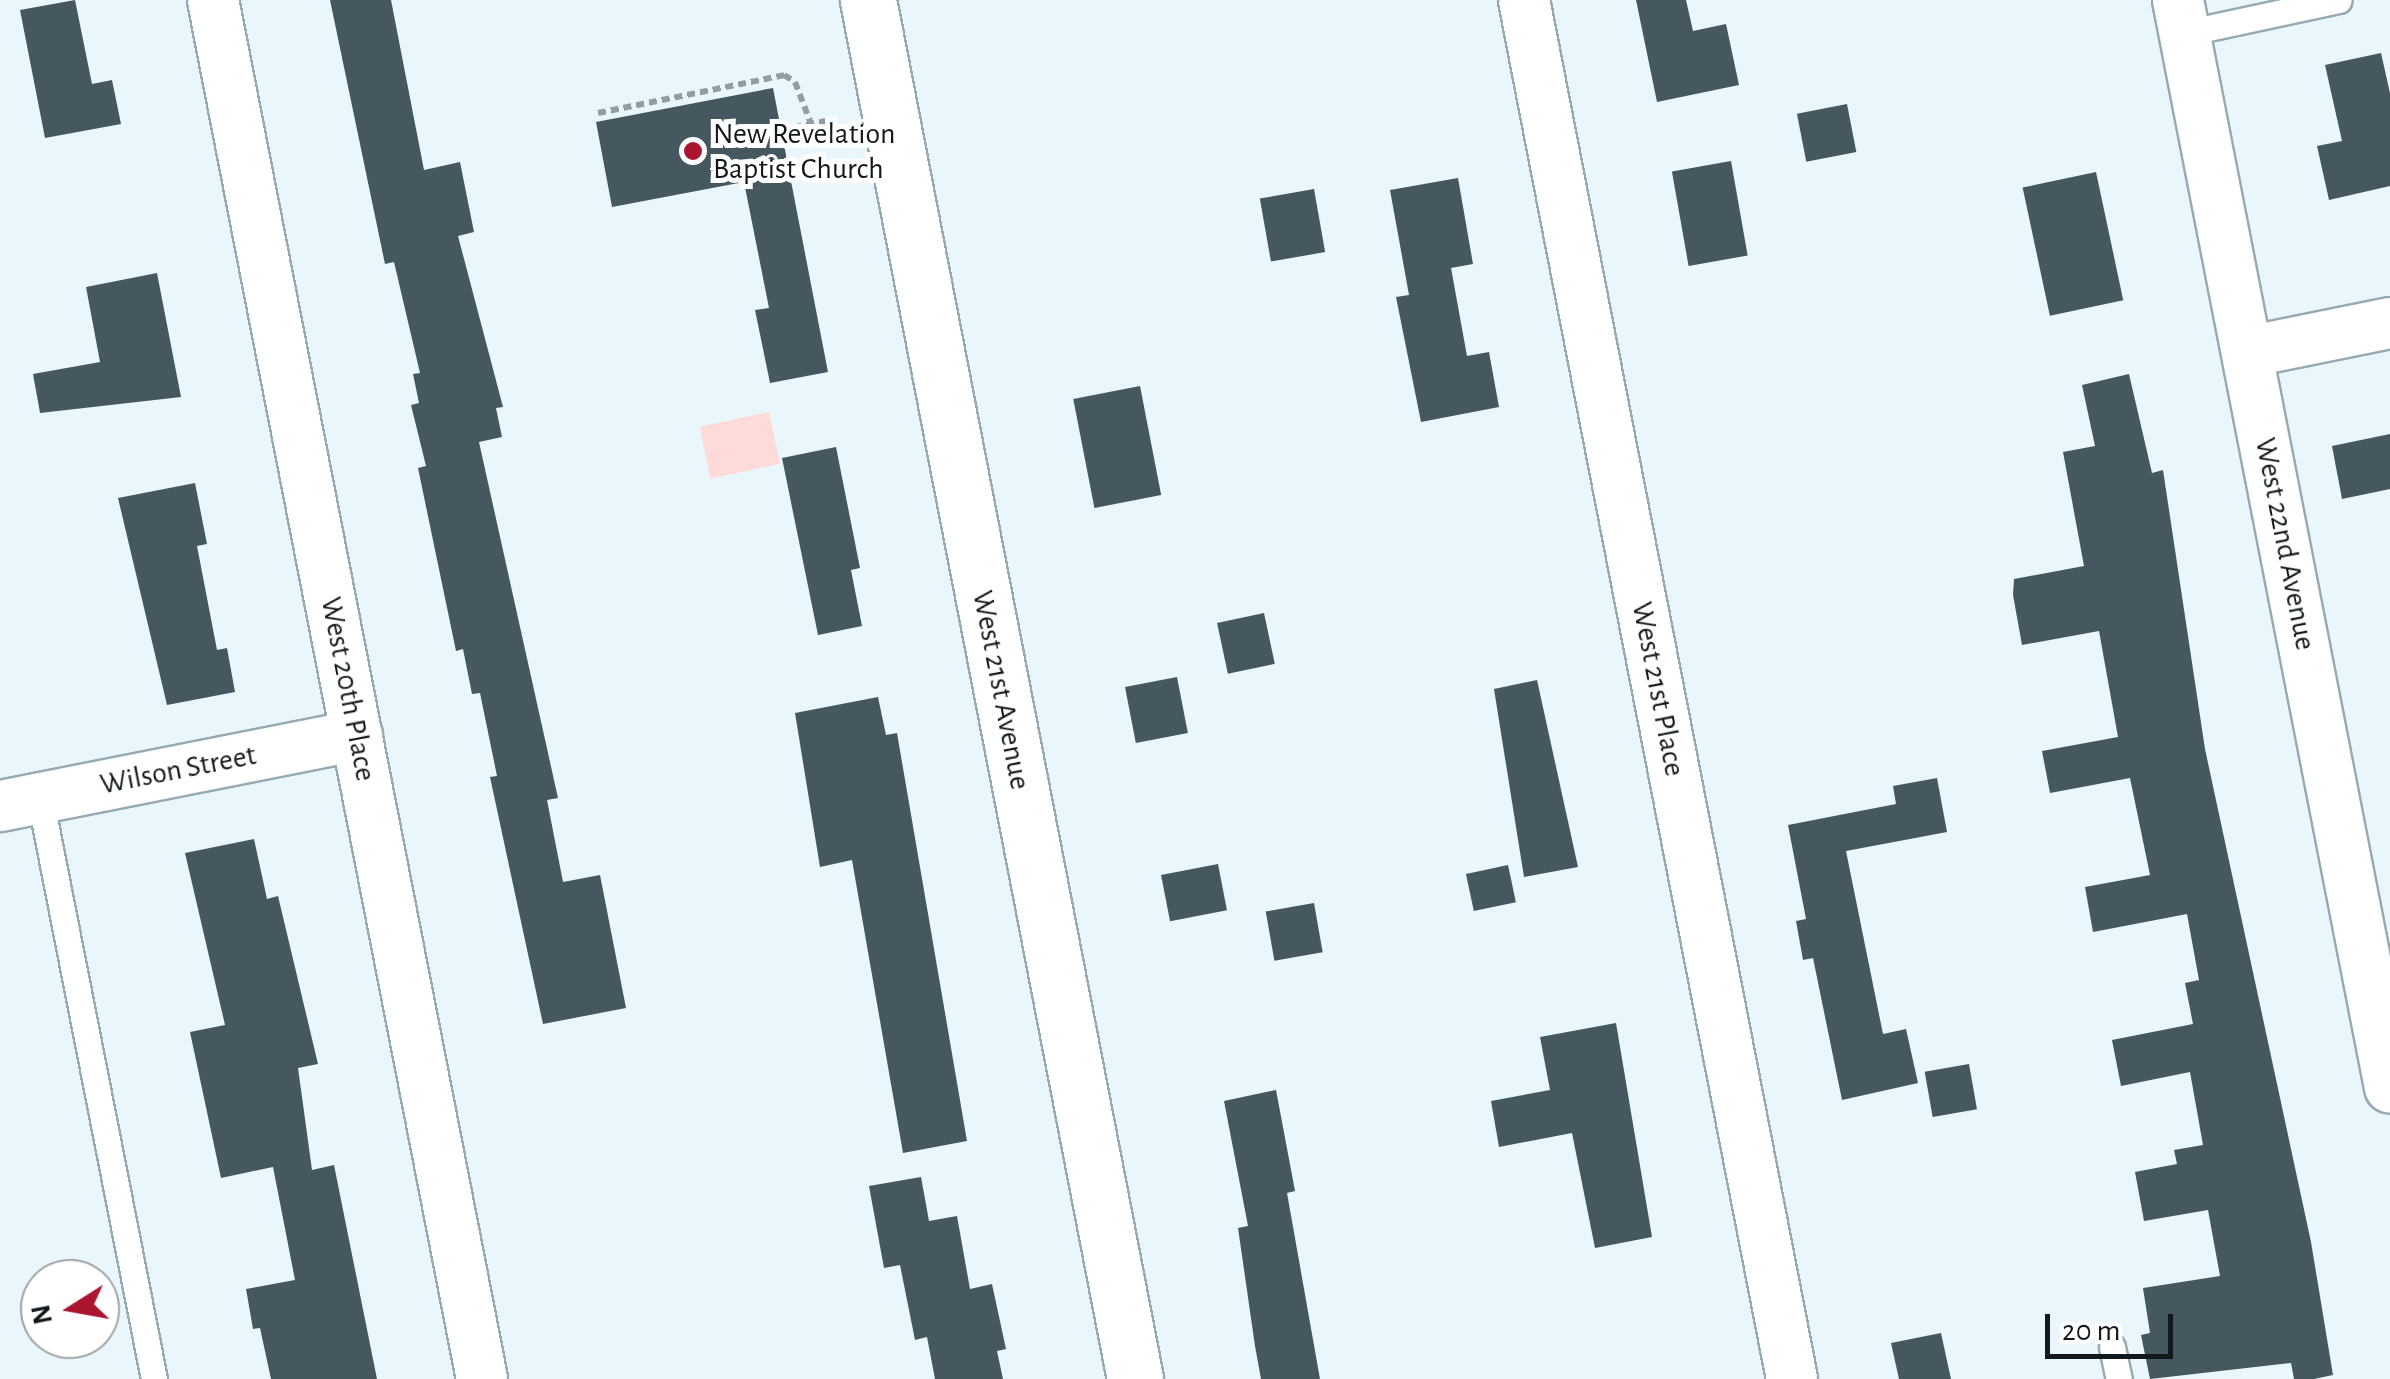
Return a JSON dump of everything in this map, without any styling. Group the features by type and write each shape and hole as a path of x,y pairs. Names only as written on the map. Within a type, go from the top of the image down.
{"street":[{"name":"West 20th Place","path":"213,0 482,1379"},
{"name":"West 21st Avenue","path":"868,0 1135,1379"},
{"name":"West 21st Place","path":"1524,0 1792,1379"},
{"name":"West 22nd Avenue","path":"2182,16 2380,980 2390,1088"},
{"path":"2248,352 2390,323"},
{"name":"Wilson Street","path":"20,802 357,735"}],"lane":[{"path":"2182,16 2339,0"},
{"path":"20,802 154,1379"},
{"path":"2112,1347 2119,1379"}],"path":[{"path":"598,113 784,76 795,82 811,124"},
{"path":"781,130 831,120"}],"shaded area":[{"path":"769,412 780,464 711,479 700,427"}],"building":[{"path":"75,0 92,84 112,80 121,124 45,138 20,10"},
{"path":"330,0 391,0 424,170 460,162 474,232 458,236 503,407 496,408 502,437 479,442 558,798 547,800 563,882 600,875 626,1008 543,1024 490,777 497,776 480,693 472,694 463,649 456,651 418,468 426,466 411,405 419,403 413,374 420,373 394,262 385,264"},
{"path":"1636,0 1686,0 1693,31 1726,24 1739,85 1657,102"},
{"path":"2381,53 2390,93 2390,186 2329,200 2317,146 2342,141 2325,65"},
{"name":"New Revelation Baptist Church","path":"773,88 828,372 770,383 755,310 769,308 744,182 612,207 596,122"},
{"path":"1847,104 1856,152 1806,162 1797,114"},
{"path":"1731,161 1748,256 1689,266 1672,171"},
{"path":"2096,172 2123,300 2050,316 2023,188"},
{"path":"1458,178 1473,264 1451,268 1467,356 1489,352 1499,407 1421,422 1396,297 1409,295 1390,190"},
{"path":"1314,189 1325,252 1271,262 1260,199"},
{"path":"157,273 181,397 40,413 33,374 100,362 86,287"},
{"path":"2129,374 2152,473 2163,470 2205,749 2311,1242 2333,1375 2314,1379 2294,1379 2291,1363 2150,1379 2141,1335 2150,1333 2143,1288 2220,1276 2208,1210 2144,1221 2135,1172 2177,1164 2174,1150 2203,1145 2190,1072 2121,1086 2112,1040 2193,1024 2185,983 2199,980 2187,914 2093,932 2085,887 2150,875 2130,778 2050,793 2042,751 2118,737 2099,631 2022,645 2013,595 2014,579 2084,566 2063,452 2095,446 2082,385"},
{"path":"1140,386 1161,495 1094,508 1073,399"},
{"path":"2390,434 2390,489 2342,499 2332,446"},
{"path":"836,447 860,568 851,570 862,626 818,635 782,458"},
{"path":"195,483 207,544 197,546 217,650 227,648 235,692 167,705 118,498"},
{"path":"1264,613 1275,664 1228,674 1217,623"},
{"path":"1177,677 1188,733 1136,743 1125,687"},
{"path":"1537,680 1578,867 1524,877 1494,689"},
{"path":"878,697 886,735 897,733 967,1141 903,1153 852,860 820,867 795,713"},
{"path":"1937,778 1947,832 1846,851 1883,1034 1906,1029 1918,1083 1842,1100 1813,958 1803,960 1796,921 1806,919 1788,825 1896,804 1893,786"},
{"path":"254,839 267,899 278,896 318,1064 298,1068 312,1170 334,1165 377,1379 271,1379 260,1328 253,1329 246,1289 295,1280 273,1167 221,1178 190,1032 225,1025 185,853"},
{"path":"1218,864 1227,910 1170,921 1161,875"},
{"path":"1508,865 1516,902 1474,911 1466,874"},
{"path":"1314,903 1323,952 1274,961 1266,912"},
{"path":"1616,1023 1652,1237 1595,1248 1572,1133 1499,1147 1491,1101 1550,1090 1540,1037"},
{"path":"1969,1064 1977,1109 1933,1117 1925,1072"},
{"path":"1276,1090 1295,1191 1287,1193 1320,1379 1261,1379 1255,1346 1238,1228 1248,1226 1224,1101"},
{"path":"921,1177 929,1221 957,1216 970,1289 992,1284 1006,1349 997,1351 1003,1379 935,1379 927,1337 915,1340 900,1265 884,1268 869,1186"},
{"path":"1941,1333 1951,1379 1899,1379 1891,1343"}],"place":[{"name":"New Revelation Baptist Church","path":"693,151"}]}
